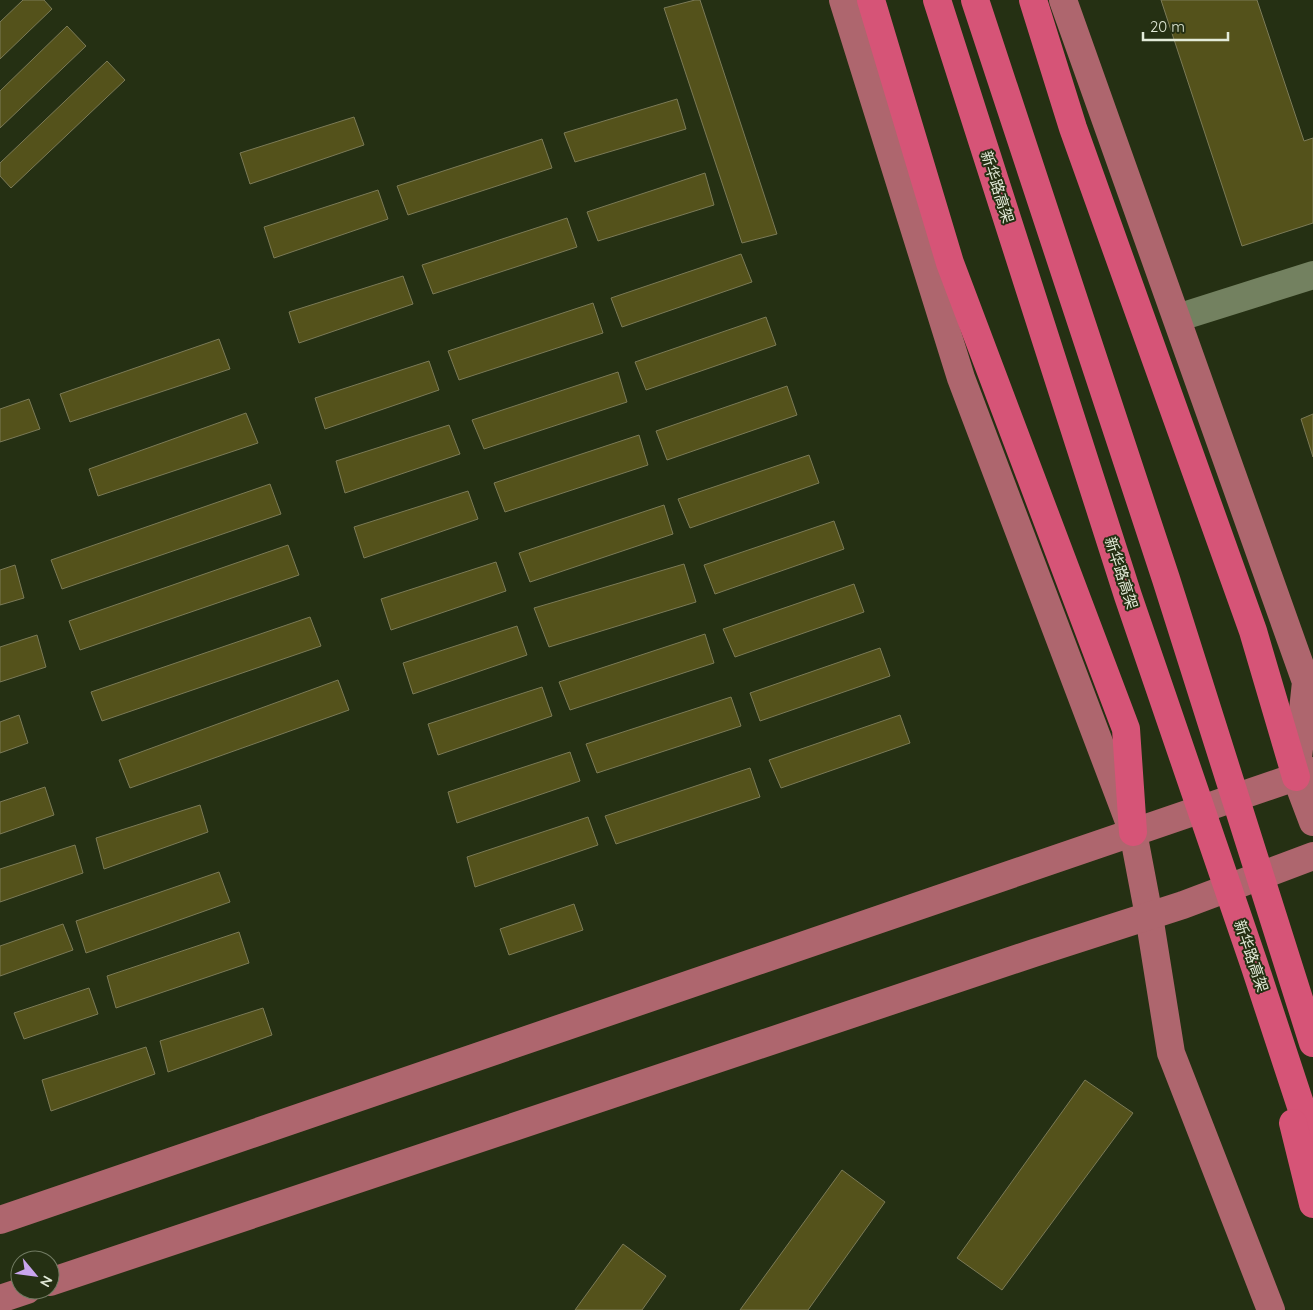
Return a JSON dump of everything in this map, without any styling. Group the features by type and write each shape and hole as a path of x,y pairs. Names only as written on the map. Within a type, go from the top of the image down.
{"highway":[{"path":"871,0 950,263 1126,729 1133,832"},
{"name":"新华路高架","path":"937,0 1128,596 1313,1143"},
{"name":"新华路高架","path":"974,0 1166,580 1313,1043"},
{"path":"1032,0 1073,128 1305,774"},
{"path":"1254,964 1313,1204"}],"main road":[{"path":"843,0 961,378 1133,832 1149,916 1171,1053 1271,1310"},
{"path":"1063,0 1306,682 1305,774 1313,822"},
{"path":"0,1220 1305,774"},
{"path":"60,1279 1183,905 1313,856"}],"street":[{"path":"1177,318 1313,275"}],"building":[{"path":"23,0 44,0 52,9 0,59 0,22"},
{"path":"700,0 777,234 742,243 664,8"},
{"path":"1161,0 1257,0 1304,141 1313,138 1313,223 1242,246"},
{"path":"67,26 86,46 0,128 0,91"},
{"path":"107,61 125,80 11,188 0,176 0,163"},
{"path":"677,99 686,129 575,162 564,133"},
{"path":"354,117 364,145 250,184 240,153"},
{"path":"542,139 552,168 408,215 397,186"},
{"path":"705,173 714,205 598,241 587,212"},
{"path":"378,190 388,219 274,258 264,227"},
{"path":"567,218 577,247 433,294 422,265"},
{"path":"741,254 752,282 622,327 611,298"},
{"path":"403,276 413,304 299,343 289,312"},
{"path":"593,303 603,333 459,380 448,351"},
{"path":"766,317 776,345 646,390 635,362"},
{"path":"219,339 230,369 70,422 60,394"},
{"path":"429,361 439,390 325,429 315,398"},
{"path":"618,372 627,402 484,449 472,420"},
{"path":"787,386 797,415 667,460 656,431"},
{"path":"29,399 40,429 0,442 0,409"},
{"path":"246,413 258,443 98,496 89,469"},
{"path":"1313,414 1313,457 1301,419"},
{"path":"449,425 460,454 345,493 336,461"},
{"path":"639,435 648,465 505,512 494,483"},
{"path":"809,455 819,483 690,528 678,499"},
{"path":"270,484 281,514 62,589 51,560"},
{"path":"468,491 478,519 364,558 354,527"},
{"path":"664,505 673,534 530,582 519,553"},
{"path":"834,521 844,549 715,594 704,565"},
{"path":"288,545 299,575 80,650 69,621"},
{"path":"496,562 506,591 391,630 381,599"},
{"path":"684,564 696,602 549,647 534,608"},
{"path":"15,565 24,598 0,605 0,570"},
{"path":"854,584 864,612 735,657 723,629"},
{"path":"310,617 321,646 102,721 91,692"},
{"path":"517,626 527,655 413,694 403,663"},
{"path":"705,634 714,663 570,710 559,682"},
{"path":"37,635 46,667 0,682 0,647"},
{"path":"880,648 890,676 760,721 750,693"},
{"path":"338,680 349,710 130,788 119,760"},
{"path":"542,687 552,716 438,755 428,724"},
{"path":"731,697 741,726 597,773 586,744"},
{"path":"19,715 28,743 0,753 0,722"},
{"path":"900,715 910,743 781,788 769,760"},
{"path":"570,752 580,781 457,823 448,792"},
{"path":"750,768 760,797 616,844 605,816"},
{"path":"45,787 54,815 0,834 0,802"},
{"path":"200,805 208,832 104,869 96,838"},
{"path":"588,817 598,845 475,887 467,857"},
{"path":"75,845 83,873 0,902 0,869"},
{"path":"219,872 230,902 86,953 76,921"},
{"path":"574,904 583,930 509,955 500,929"},
{"path":"63,924 73,950 0,976 0,946"},
{"path":"239,932 249,963 116,1008 107,976"},
{"path":"89,988 98,1014 24,1039 14,1013"},
{"path":"263,1008 272,1035 168,1072 160,1041"},
{"path":"146,1047 155,1074 51,1111 42,1080"},
{"path":"1085,1080 1133,1113 1002,1290 957,1258"},
{"path":"842,1170 885,1202 808,1310 740,1310"},
{"path":"623,1244 666,1276 642,1310 575,1310"}]}
